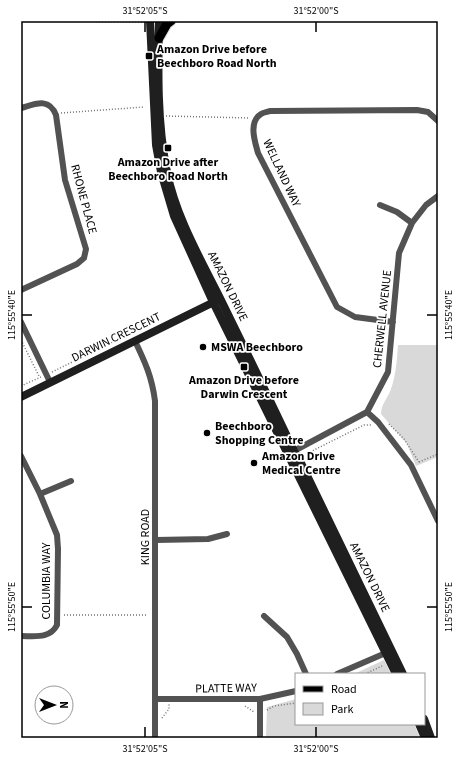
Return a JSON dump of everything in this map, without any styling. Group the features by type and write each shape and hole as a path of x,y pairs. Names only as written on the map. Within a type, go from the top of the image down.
{"main road":[{"path":"159,38 167,24 171,21"}],"street":[{"name":"AMAZON DRIVE","path":"150,21 154,129 161,172 176,221 217,300 389,651 402,673"},
{"name":"AMAZON DRIVE","path":"159,21 160,116 167,173 183,220 217,300"},
{"path":"21,108 44,103 51,107 56,115"},
{"path":"256,120 261,114 270,111 417,110 428,112 438,121"},
{"name":"RHONE PLACE","path":"21,290 81,262 86,254 85,244 64,173 56,115"},
{"name":"WELLAND WAY","path":"256,120 253,130 254,141 258,153 337,307 355,317 393,322"},
{"name":"CHERWELL AVENUE","path":"367,412 388,372 399,254 412,223 426,205 438,196"},
{"path":"380,205 396,212 412,223"},
{"name":"DARWIN CRESCENT","path":"21,397 217,300"},
{"path":"21,322 50,382"},
{"name":"KING ROAD","path":"135,341 149,370 152,379 155,401 156,738"},
{"path":"292,452 367,412 378,422 411,465 438,521"},
{"name":"AMAZON DRIVE","path":"292,452 300,461 389,651 396,673"},
{"name":"COLUMBIA WAY","path":"21,456 55,528 58,542 57,625 51,633 42,636 21,636"},
{"path":"40,494 71,481"},
{"path":"156,540 208,539 227,534"},
{"path":"264,616 287,637 306,673"},
{"path":"339,673 389,651"},
{"name":"PLATTE WAY","path":"156,699 260,699 295,691"},
{"path":"260,699 260,738"},
{"path":"425,722 431,738"},
{"path":"419,725 425,738"}],"path":[{"path":"21,21 150,21"},
{"path":"56,115 63,112 144,107"},
{"path":"160,116 248,117 256,120"},
{"path":"21,340 40,377 21,386"},
{"path":"300,461 308,458 312,451 364,425 372,425 378,422"},
{"path":"389,424 404,439 419,462"},
{"path":"411,465 438,454"},
{"path":"58,615 156,616"},
{"path":"367,673 382,666"},
{"path":"162,718 170,709 169,699"},
{"path":"238,706 246,706 254,712 260,712 274,706 295,703"}],"green space":[{"path":"398,345 438,345 438,457 416,466 407,444 381,414 382,407 393,384"},
{"path":"384,660 390,673 356,673"},
{"path":"295,699 295,725 414,725 420,738 266,738 267,707"}],"place":[{"name":"Amazon Drive before Beechboro Road North","path":"149,56"},
{"name":"Amazon Drive after Beechboro Road North","path":"168,148"},
{"name":"MSWA Beechboro","path":"203,347"},
{"name":"Amazon Drive before Darwin Crescent","path":"244,367"},
{"name":"Beechboro Shopping Centre","path":"207,433"},
{"name":"Amazon Drive Medical Centre","path":"254,463"}]}
